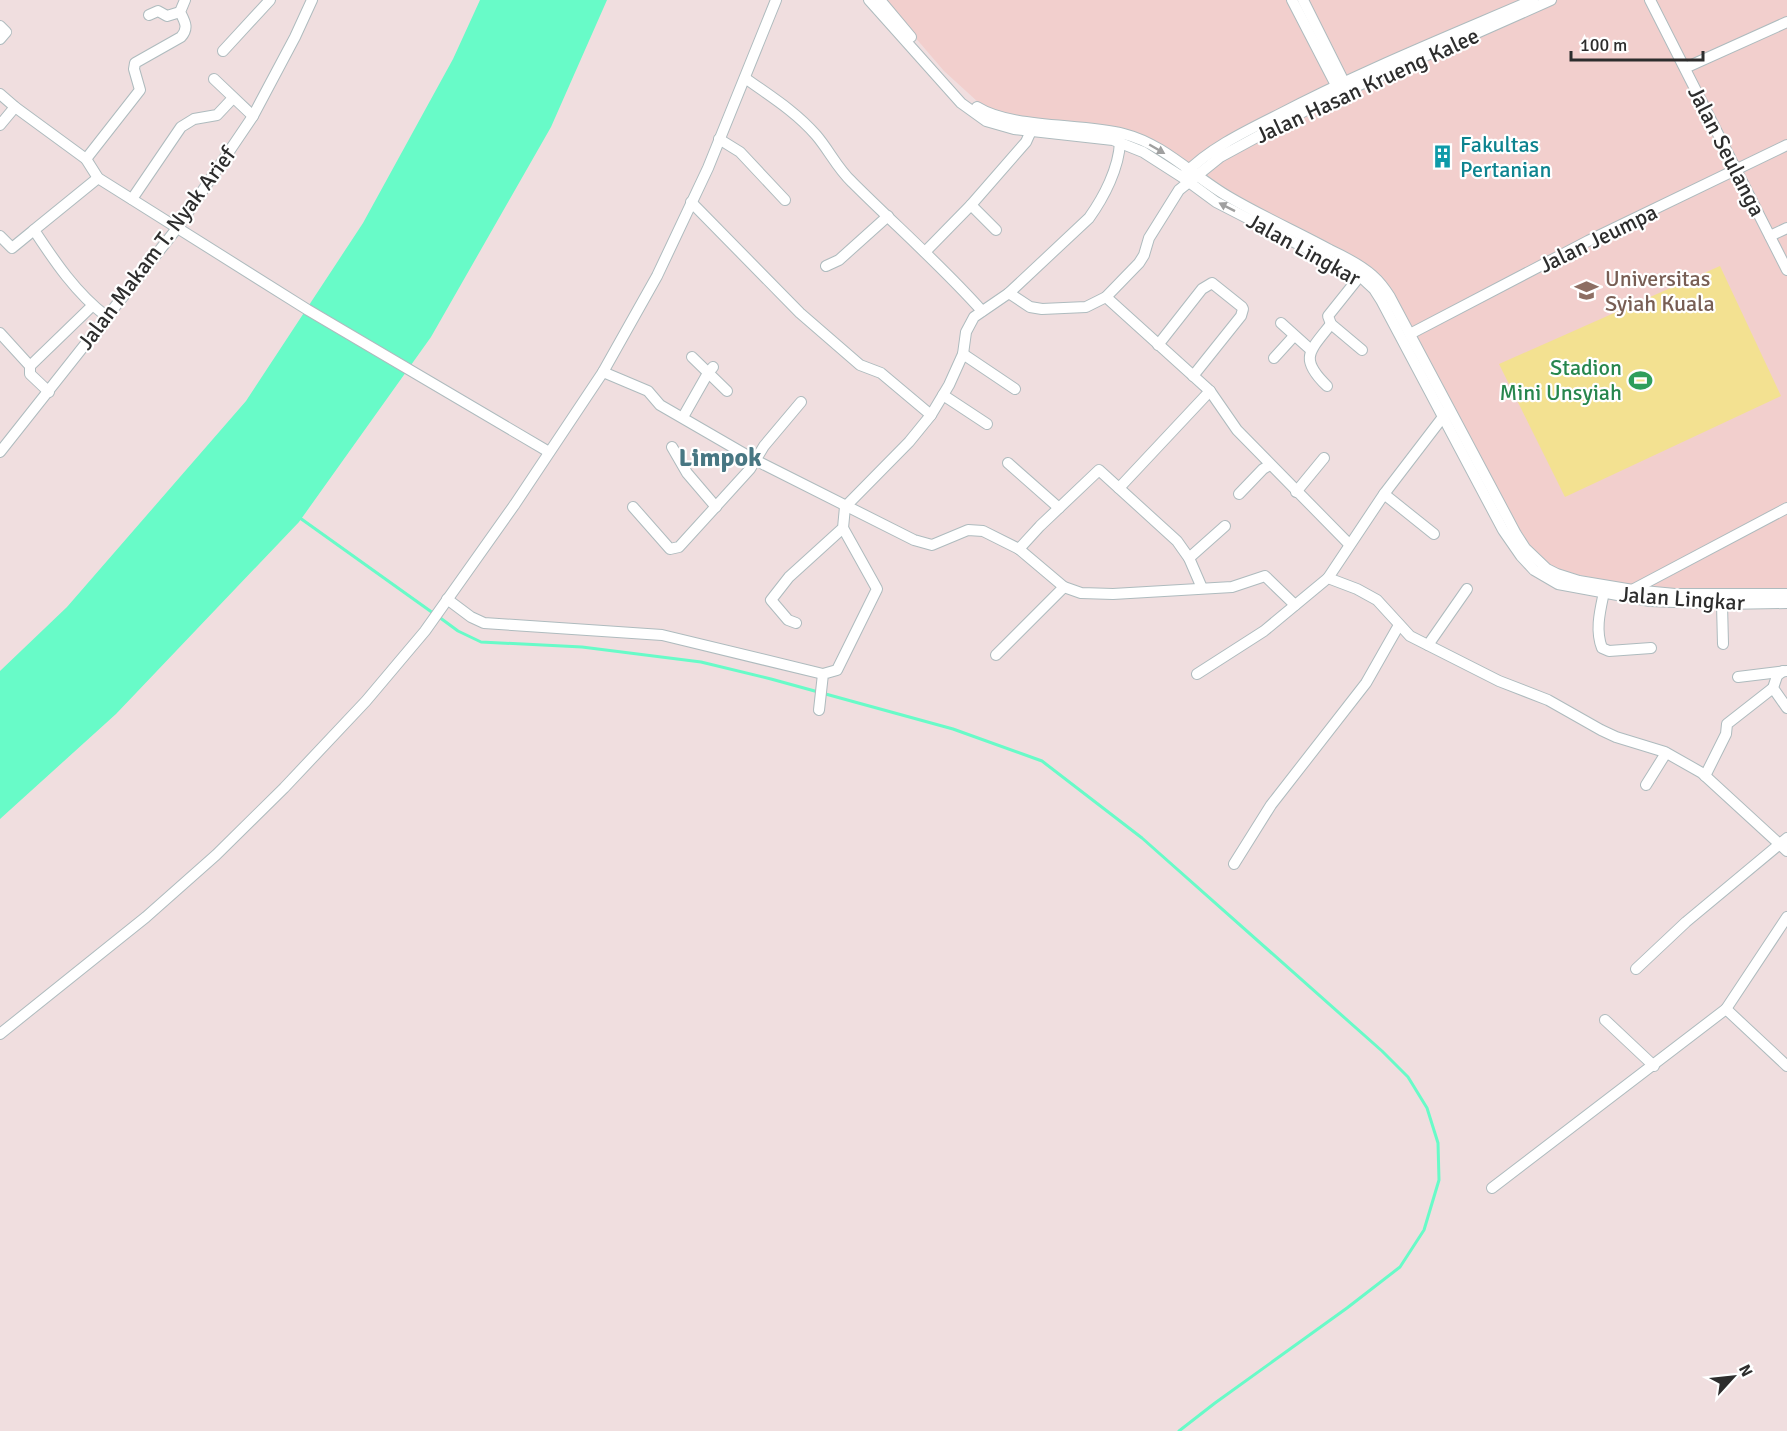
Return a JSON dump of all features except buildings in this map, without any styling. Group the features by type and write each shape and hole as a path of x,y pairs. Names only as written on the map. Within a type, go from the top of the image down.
{"street":[{"path":"86,159 140,90 134,69 135,63 186,32 186,24 180,12 185,0"},
{"path":"223,51 270,0"},
{"path":"0,1034 146,917 216,855 284,788 366,701 425,631 516,504 603,372 657,276 719,139 776,0"},
{"name":"Jalan Lingkar","path":"869,0 961,103 978,116 994,124 1031,131 1120,142 1189,176 1216,202 1360,276 1374,289 1381,300 1446,414 1503,530 1534,570 1558,584 1650,601 1722,604 1787,603"},
{"path":"880,0 942,74 982,111 1012,120 1125,134 1152,145 1189,176 1365,269 1383,287 1410,334 1446,414 1516,534 1536,560 1557,574 1579,581 1675,594 1787,594"},
{"path":"1293,0 1342,88"},
{"path":"1303,0 1342,88"},
{"name":"Jalan Hasan Krueng Kalee","path":"1106,297 1139,263 1149,238 1189,176 1238,136 1533,0"},
{"name":"Jalan Hasan Krueng Kalee","path":"1342,88 1551,0"},
{"name":"Jalan Seulanga","path":"1650,0 1787,270"},
{"name":"Jalan Makam T. Nyak Arief","path":"2,446 49,392 106,316 178,227 253,116 295,37 307,2"},
{"path":"149,15 158,11 167,16 180,12"},
{"path":"1685,68 1787,22"},
{"path":"0,26 6,32 0,39"},
{"path":"745,78 795,114 816,135 849,180 954,280 982,311"},
{"path":"214,79 253,116"},
{"path":"0,94 86,159 98,178 308,310 549,452"},
{"path":"132,199 181,127 194,119 217,115 233,98"},
{"path":"0,125 15,107"},
{"path":"925,252 971,205 1026,142 1031,131"},
{"path":"719,139 740,152 785,200"},
{"path":"446,603 489,624 662,635 822,676 837,670 877,589 843,528 845,507 909,442 931,415 963,354 969,325 974,317 1009,293 1089,218 1097,207 1119,157 1120,142"},
{"name":"Jalan Jeumpa","path":"1410,334 1588,241 1787,145"},
{"path":"0,236 12,248 98,178"},
{"path":"691,202 860,364 882,373 931,415"},
{"path":"971,205 996,230"},
{"path":"826,266 839,260 888,216"},
{"path":"1770,236 1787,228"},
{"path":"34,230 71,283 92,306 106,316"},
{"path":"1360,276 1328,316 1331,324 1362,350"},
{"path":"1158,345 1209,283 1242,307 1241,316 1193,376"},
{"path":"1009,293 1030,307 1042,309 1086,307 1106,297 1210,391 1237,430 1349,544"},
{"path":"30,366 92,306"},
{"path":"1281,323 1311,350"},
{"path":"1327,386 1310,366 1311,350 1331,324"},
{"path":"0,333 30,366 30,374 49,392"},
{"path":"1274,358 1294,336"},
{"path":"963,354 1015,389"},
{"path":"692,357 711,370 727,391"},
{"path":"683,417 711,370"},
{"path":"603,372 648,391 660,405 755,460 845,507 927,545 974,529 1002,539 1019,549 1064,587 1081,593 1113,594 1232,587 1265,576 1295,605"},
{"path":"1119,488 1210,391"},
{"path":"943,394 987,424"},
{"path":"633,507 670,549 678,547 716,507 801,402"},
{"path":"1197,674 1264,631 1328,578 1384,494 1446,414"},
{"path":"672,447 687,473 716,507"},
{"path":"1296,492 1324,458"},
{"path":"1008,464 1059,508"},
{"path":"1239,494 1263,469 1270,465"},
{"path":"1019,549 1099,470 1177,541 1189,558 1202,588"},
{"path":"1384,494 1434,534"},
{"path":"1623,597 1787,508"},
{"path":"1189,558 1225,526"},
{"path":"796,623 788,620 771,600 789,577 843,528"},
{"path":"1328,578 1357,589 1377,600 1406,633 1428,645 1499,681 1548,700 1616,737 1666,753 1705,776 1784,844 1686,922 1636,969"},
{"path":"996,655 1064,587"},
{"path":"1428,645 1467,589"},
{"path":"1604,592 1598,618 1602,648 1609,651 1651,648"},
{"path":"1722,604 1723,644"},
{"path":"1234,864 1271,805 1366,683 1399,625"},
{"path":"1705,776 1726,734 1727,723 1773,687 1777,676 1785,671"},
{"path":"1738,677 1785,671"},
{"path":"819,710 822,676"},
{"path":"1773,687 1787,708"},
{"path":"1646,785 1666,753"},
{"path":"1492,1188 1726,1009 1787,917"},
{"path":"1726,1009 1787,1066"},
{"path":"1605,1020 1654,1066"}],"shaded area":[{"path":"480,0 607,0 551,127 431,337 299,522 116,714 0,819 0,671 67,607 246,401 363,223 453,59"},
{"name":"Universitas Syiah Kuala","path":"883,0 1787,0 1787,589 1668,590 1628,585 1556,570 1531,550 1393,300 1285,225 1115,128 997,113 978,102 944,71"},
{"name":"Stadion Mini Unsyiah","path":"1720,266 1781,396 1565,497 1499,364"}],"waterway":[{"path":"300,518 433,613"},
{"path":"439,617 458,631 481,642 582,647 701,662 953,729 1042,761 1142,838 1382,1051 1408,1077 1427,1108 1438,1143 1439,1180 1424,1230 1400,1267 1179,1431"}],"place":[{"name":"Fakultas Pertanian","path":"1442,157"},
{"name":"Universitas Syiah Kuala","path":"1587,291"},
{"name":"Stadion Mini Unsyiah","path":"1640,380"}],"district":[{"name":"Limpok","path":"720,457"}]}
